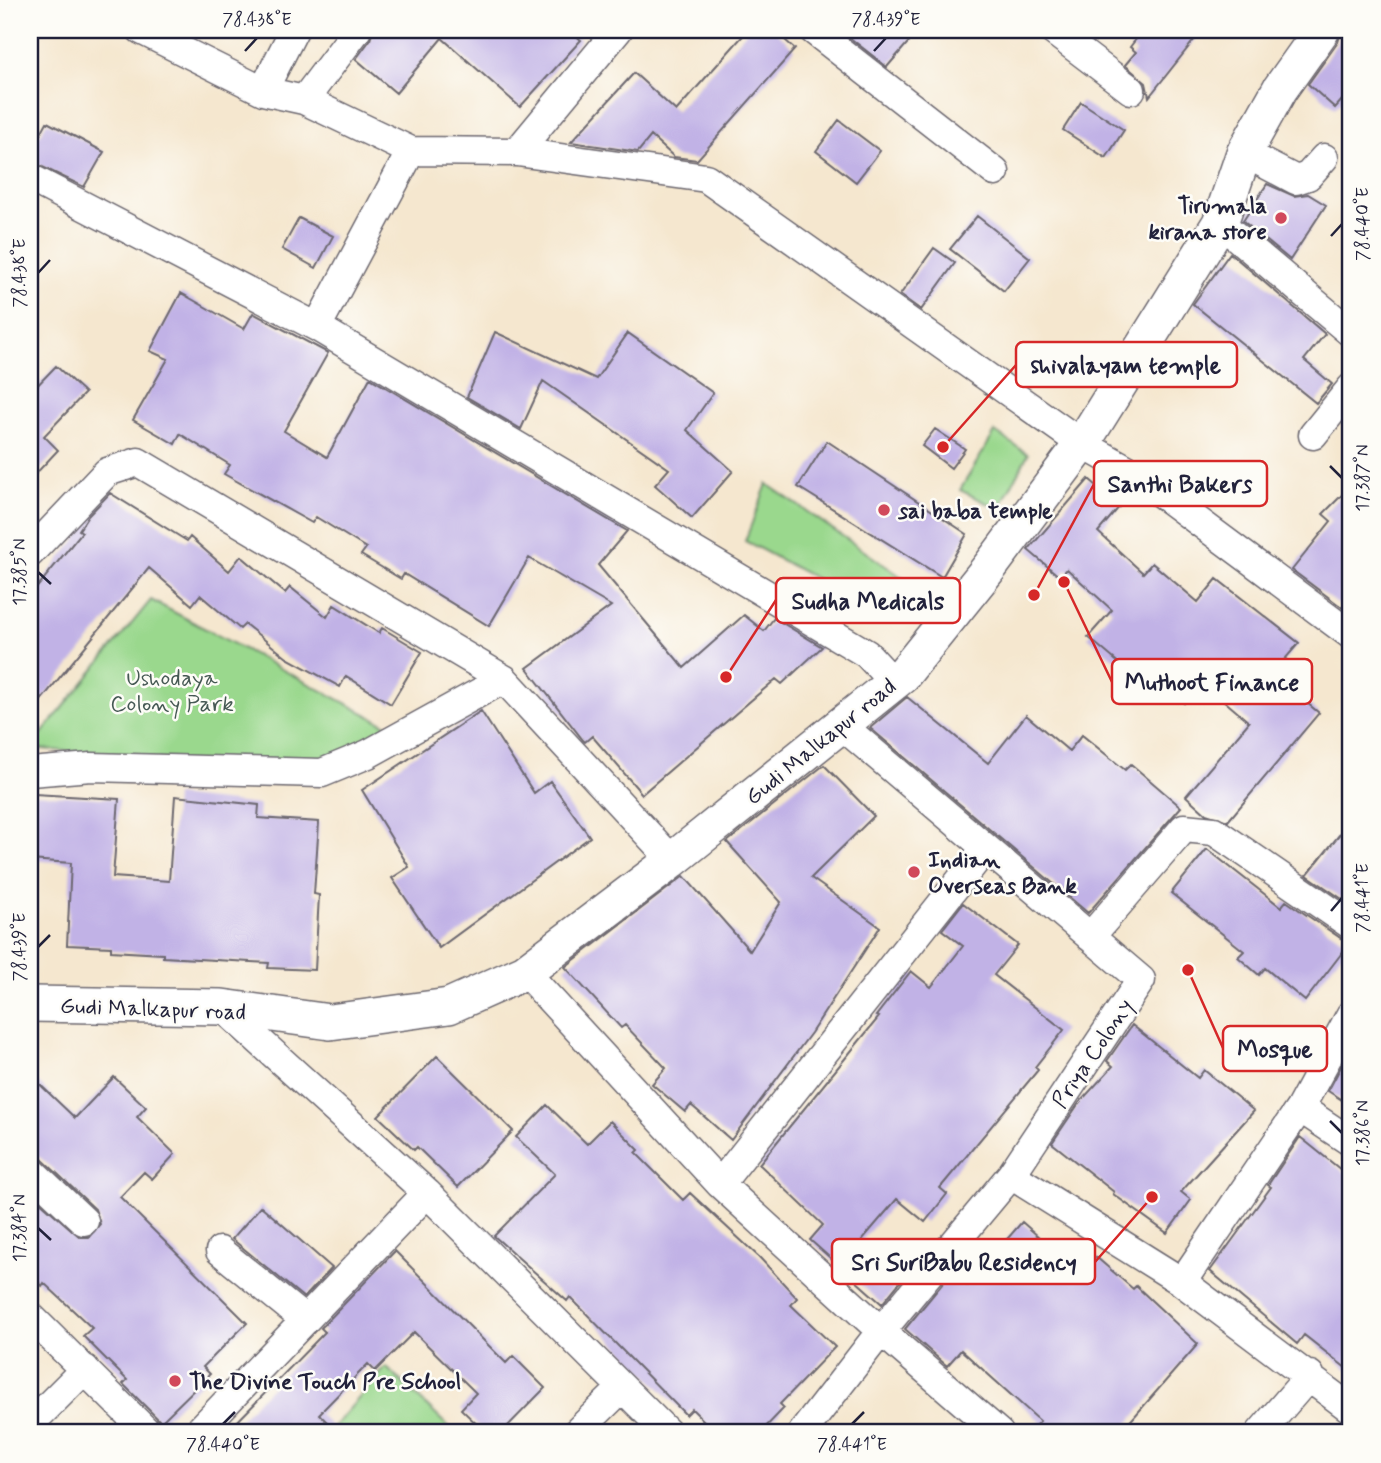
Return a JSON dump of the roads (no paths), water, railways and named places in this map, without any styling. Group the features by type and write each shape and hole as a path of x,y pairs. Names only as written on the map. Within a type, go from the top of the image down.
{"street":[{"path":"141,30 263,91 304,100 411,151 517,152 706,178 1082,444 1132,472 1351,635"},
{"path":"263,91 294,30"},
{"path":"304,100 356,30"},
{"path":"517,152 618,30"},
{"path":"813,30 995,172"},
{"path":"1052,30 1131,90"},
{"name":"Gudi Malkapur road","path":"30,1004 222,1007 330,1022 449,1006 525,972 672,860 902,676 989,568 1082,444 1220,223 1244,153 1280,89 1322,30"},
{"path":"317,327 411,151"},
{"path":"1244,153 1296,180 1308,176 1324,158"},
{"path":"30,178 317,327 867,654 893,682"},
{"path":"1220,223 1351,333"},
{"path":"1312,435 1351,388"},
{"path":"30,554 107,472 138,462 504,679 672,860"},
{"path":"30,772 91,767 322,773 368,754 504,679"},
{"name":"Priya Colony","path":"802,1433 881,1331 1011,1175 1141,980 840,724"},
{"path":"1090,937 1184,828 1214,831 1351,925"},
{"path":"720,1184 985,849"},
{"path":"525,972 720,1184 881,1331 999,1433"},
{"path":"222,1007 427,1193 667,1433"},
{"path":"1182,1282 1300,1108 1351,1014"},
{"path":"1300,1108 1351,1142"},
{"path":"30,1170 85,1221"},
{"path":"1011,1175 1182,1282 1310,1375 1351,1409"},
{"path":"197,1433 427,1193"},
{"path":"220,1251 305,1320"},
{"path":"30,1316 148,1433"},
{"path":"30,1424 85,1369"},
{"path":"1260,1433 1310,1375"},
{"path":"576,1433 621,1389"}],"place":[{"name":"Tirumala kirana store","path":"1281,218"},
{"name":"shivalayam temple","path":"943,447"},
{"name":"sai baba temple","path":"884,510"},
{"name":"Muthoot Finance","path":"1064,582"},
{"name":"Santhi Bakers","path":"1034,595"},
{"name":"Sudha Medicals","path":"726,677"},
{"name":"Indian Overseas Bank","path":"914,872"},
{"name":"Mosque","path":"1188,970"},
{"name":"Sri SuriBabu Residency","path":"1152,1197"},
{"name":"The Divine Touch Pre School","path":"175,1381"}],"park label":[{"name":"Ushodaya Colony Park","path":"172,690"}]}
